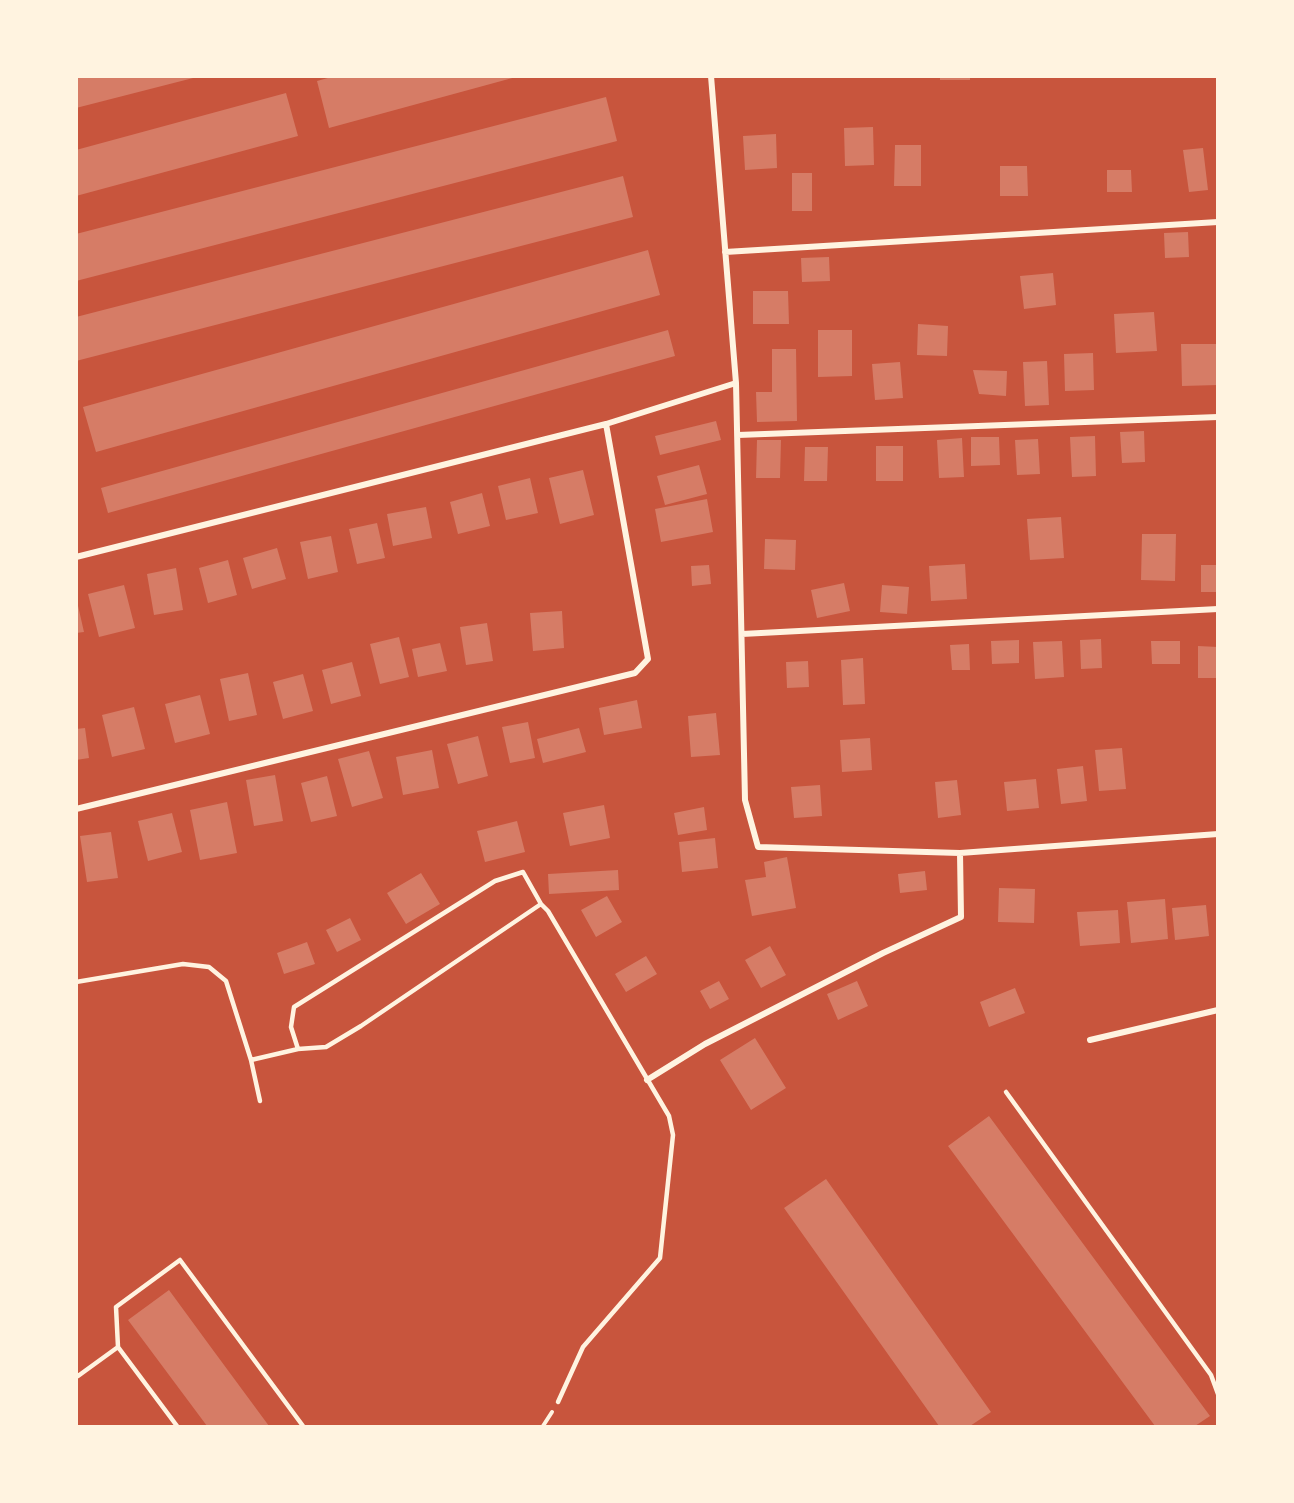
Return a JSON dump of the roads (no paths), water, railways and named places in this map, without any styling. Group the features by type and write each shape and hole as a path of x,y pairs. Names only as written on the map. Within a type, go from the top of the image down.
{"street":[{"path":"711,76 736,383 745,800 758,847 960,853 1218,834"},
{"path":"725,252 1218,222"},
{"path":"76,557 606,424 736,383"},
{"path":"738,435 1218,417"},
{"path":"76,809 634,673 648,659 606,424"},
{"path":"742,634 1218,609"},
{"path":"647,1080 705,1044 883,953 961,917 960,853"},
{"path":"1090,1040 1218,1010"}],"lane":[{"path":"298,1049 291,1028 294,1007 435,916 495,881 523,872 541,904 549,910 669,1116 673,1135 660,1258 583,1347 569,1372 558,1402"},
{"path":"250,1060 298,1049 326,1047 361,1026 541,904"},
{"path":"76,982 183,964 209,967 226,981 260,1101"},
{"path":"1006,1092 1211,1375 1218,1394"},
{"path":"177,1426 117,1347 116,1307 180,1260 303,1426"},
{"path":"77,1376 117,1347"}]}
